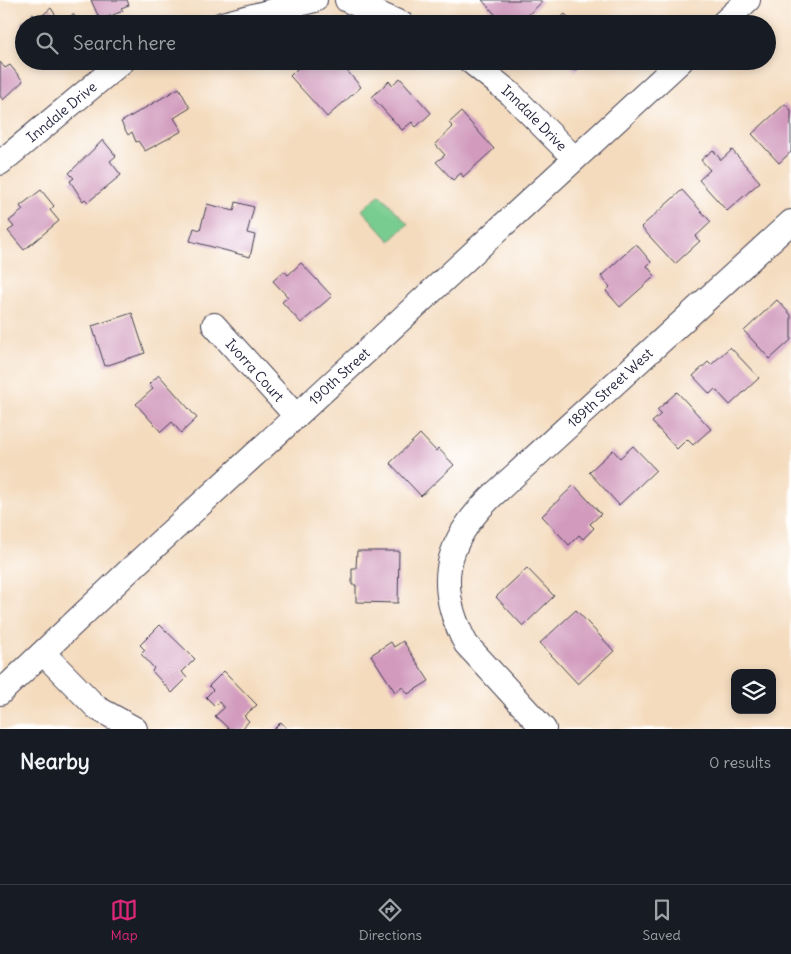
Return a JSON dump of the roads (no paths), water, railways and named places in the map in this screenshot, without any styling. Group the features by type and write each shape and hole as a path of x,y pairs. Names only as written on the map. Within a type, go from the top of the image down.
{"street":[{"path":"256,15 314,0"},
{"path":"347,0 381,15"},
{"path":"732,15 748,0"},
{"name":"Inndale Drive","path":"0,163 113,70"},
{"name":"Inndale Drive","path":"481,70 511,94 574,158"},
{"name":"190th Street","path":"0,693 296,416 671,70"},
{"name":"189th Street West","path":"544,729 466,644 458,629 449,601 448,567 460,534 476,511 791,222"},
{"name":"Ivorra Court","path":"214,325 296,416"},
{"path":"43,653 97,708 135,729"}]}
